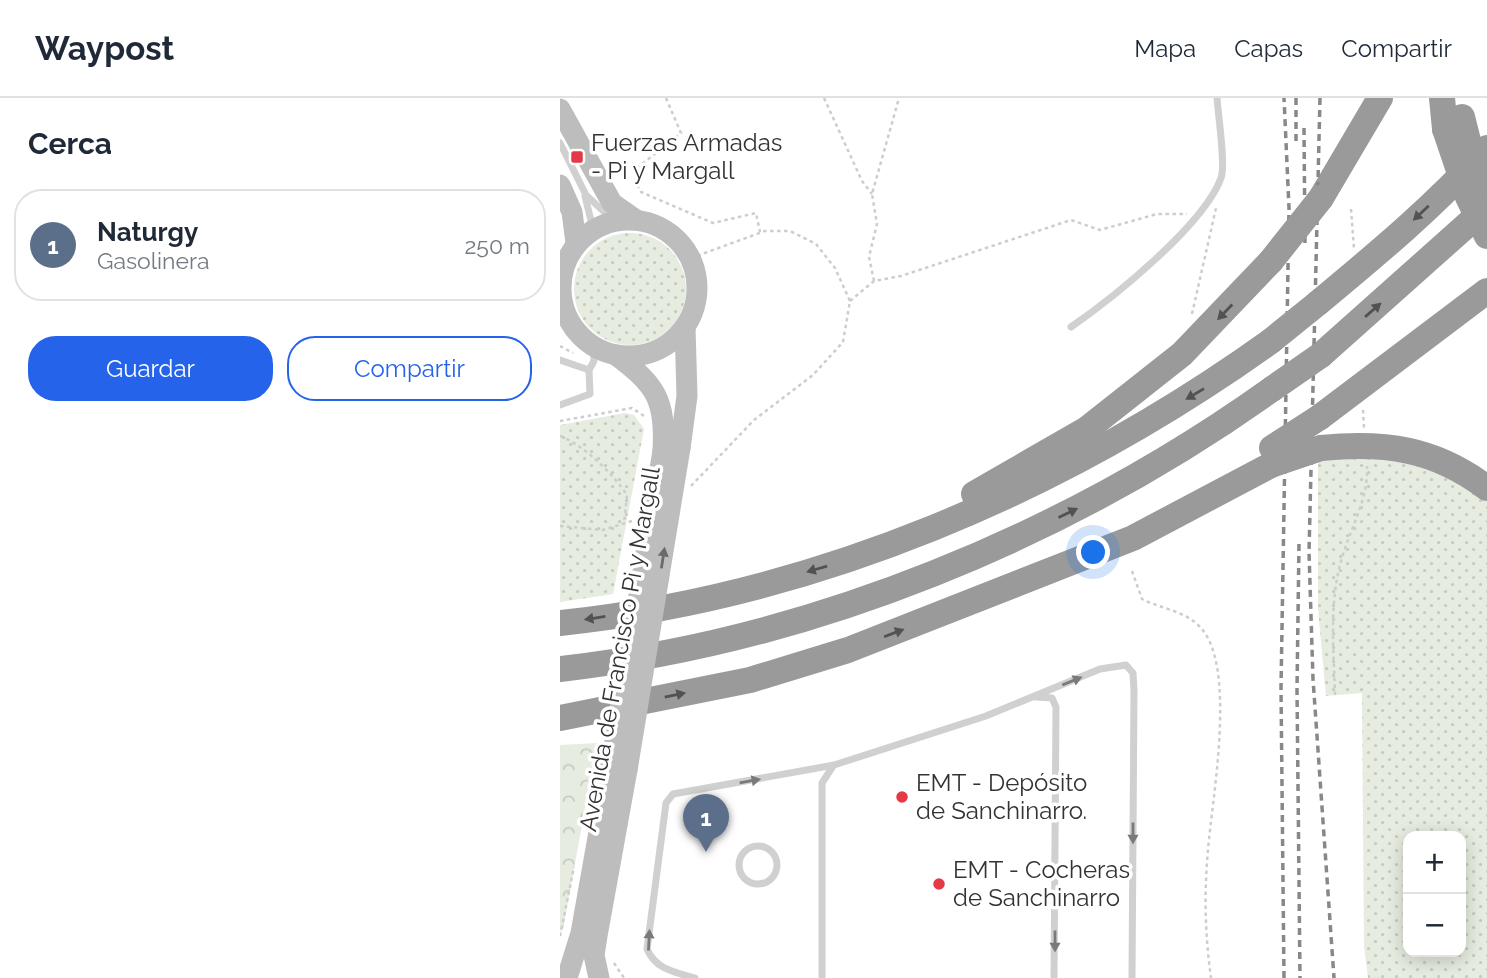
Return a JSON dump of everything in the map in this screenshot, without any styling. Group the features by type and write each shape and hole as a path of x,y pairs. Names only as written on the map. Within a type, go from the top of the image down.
{"highway":[{"path":"881,546 1087,429 1182,354 1271,261 1321,198 1380,98"},
{"path":"1442,98 1456,115 1487,193"},
{"path":"1456,115 1455,164 1487,236"},
{"path":"560,623 723,595 827,566 1042,480 1119,439 1206,387 1271,341 1378,254 1466,172 1487,148"},
{"path":"560,681 673,663 824,623 945,577 1131,481 1272,389 1321,355 1487,207"},
{"path":"560,718 762,676 848,650 1036,576 1271,456 1487,291"},
{"path":"1271,456 1321,447 1367,443 1395,446 1452,466 1487,488"},
{"path":"560,669 673,652 751,633 928,574 1019,537"}],"street":[{"path":"560,109 607,195 624,220"},
{"path":"560,185 572,212 576,243"},
{"path":"624,220 668,232 691,257 697,292 695,308 685,327 671,341 654,351 636,356 616,355 591,361 565,335 560,288 565,264 576,243 593,229 624,220"},
{"name":"Avenida de Francisco Pi y Margall","path":"599,978 594,955 619,770 672,449 687,396 685,327"},
{"name":"Avenida de Francisco Pi y Margall","path":"616,355 646,377 660,400 672,449"},
{"name":"Avenida de Francisco Pi y Margall","path":"567,978 567,935 619,770"},
{"path":"560,961 567,935"}],"lane":[{"path":"1071,327 1092,313 1194,223 1222,176 1217,98"},
{"path":"560,143 582,188 594,204 624,220"},
{"path":"582,188 593,229"},
{"path":"560,360 591,361 590,394 560,405"},
{"path":"695,978 662,967 652,960 647,949 666,803 673,794 834,765 986,716 1100,669 1126,665 1133,673 1132,978"},
{"path":"1032,697 1052,698 1056,707 1054,978"},
{"path":"822,978 822,783 834,765"},
{"path":"751,847 769,850 777,860 776,873 762,885 749,883 739,868 741,856 751,847"}],"path":[{"path":"666,98 681,132 637,167 635,181 641,192 713,223 756,213 760,233"},
{"path":"824,98 862,181 872,194"},
{"path":"874,281 869,257 877,224 872,194 899,98"},
{"path":"1191,314 1216,208 1216,187"},
{"path":"1351,209 1354,249"},
{"path":"850,301 874,281 901,276 1071,220 1100,230 1157,214 1199,214"},
{"path":"686,490 705,475 754,420 813,375 843,342 850,301 835,268 816,244 790,231 760,233 691,257"},
{"path":"565,335 591,361"},
{"path":"1363,407 1364,428"},
{"path":"560,421 632,408 643,415 647,424"},
{"path":"560,436 574,442 621,485 627,495 628,506 624,523"},
{"path":"1335,695 1333,598 1340,564 1365,492 1367,463"},
{"path":"560,526 603,530 646,516"},
{"path":"1132,571 1142,599 1161,609 1183,613 1201,627 1215,656 1220,745 1208,851 1205,936 1210,978"},
{"path":"560,922 567,935"}],"green space":[{"path":"630,233 651,238 669,250 681,268 686,289 681,310 669,328 651,340 630,345 609,340 591,328 579,310 574,289 579,268 591,250 609,238"},
{"path":"625,413 634,415 644,429 613,594 560,602 560,425"},
{"path":"1339,454 1414,461 1456,479 1487,501 1487,978 1368,978 1364,946 1362,693 1326,696 1318,609 1318,459"},
{"path":"597,743 563,929 560,932 560,745"}],"railway":[{"path":"1284,98 1289,208 1281,688 1284,978"},
{"path":"1296,98 1296,142"},
{"path":"1320,98 1309,552 1313,679 1334,978"},
{"path":"1304,128 1305,247"},
{"path":"1299,544 1297,689 1300,978"}],"place":[{"name":"Fuerzas Armadas - Pi y Margall","path":"577,157"},
{"name":"EMT - Depósito de Sanchinarro.","path":"902,797"},
{"name":"Naturgy","path":"706,852"},
{"name":"EMT - Cocheras de Sanchinarro","path":"939,884"}]}
